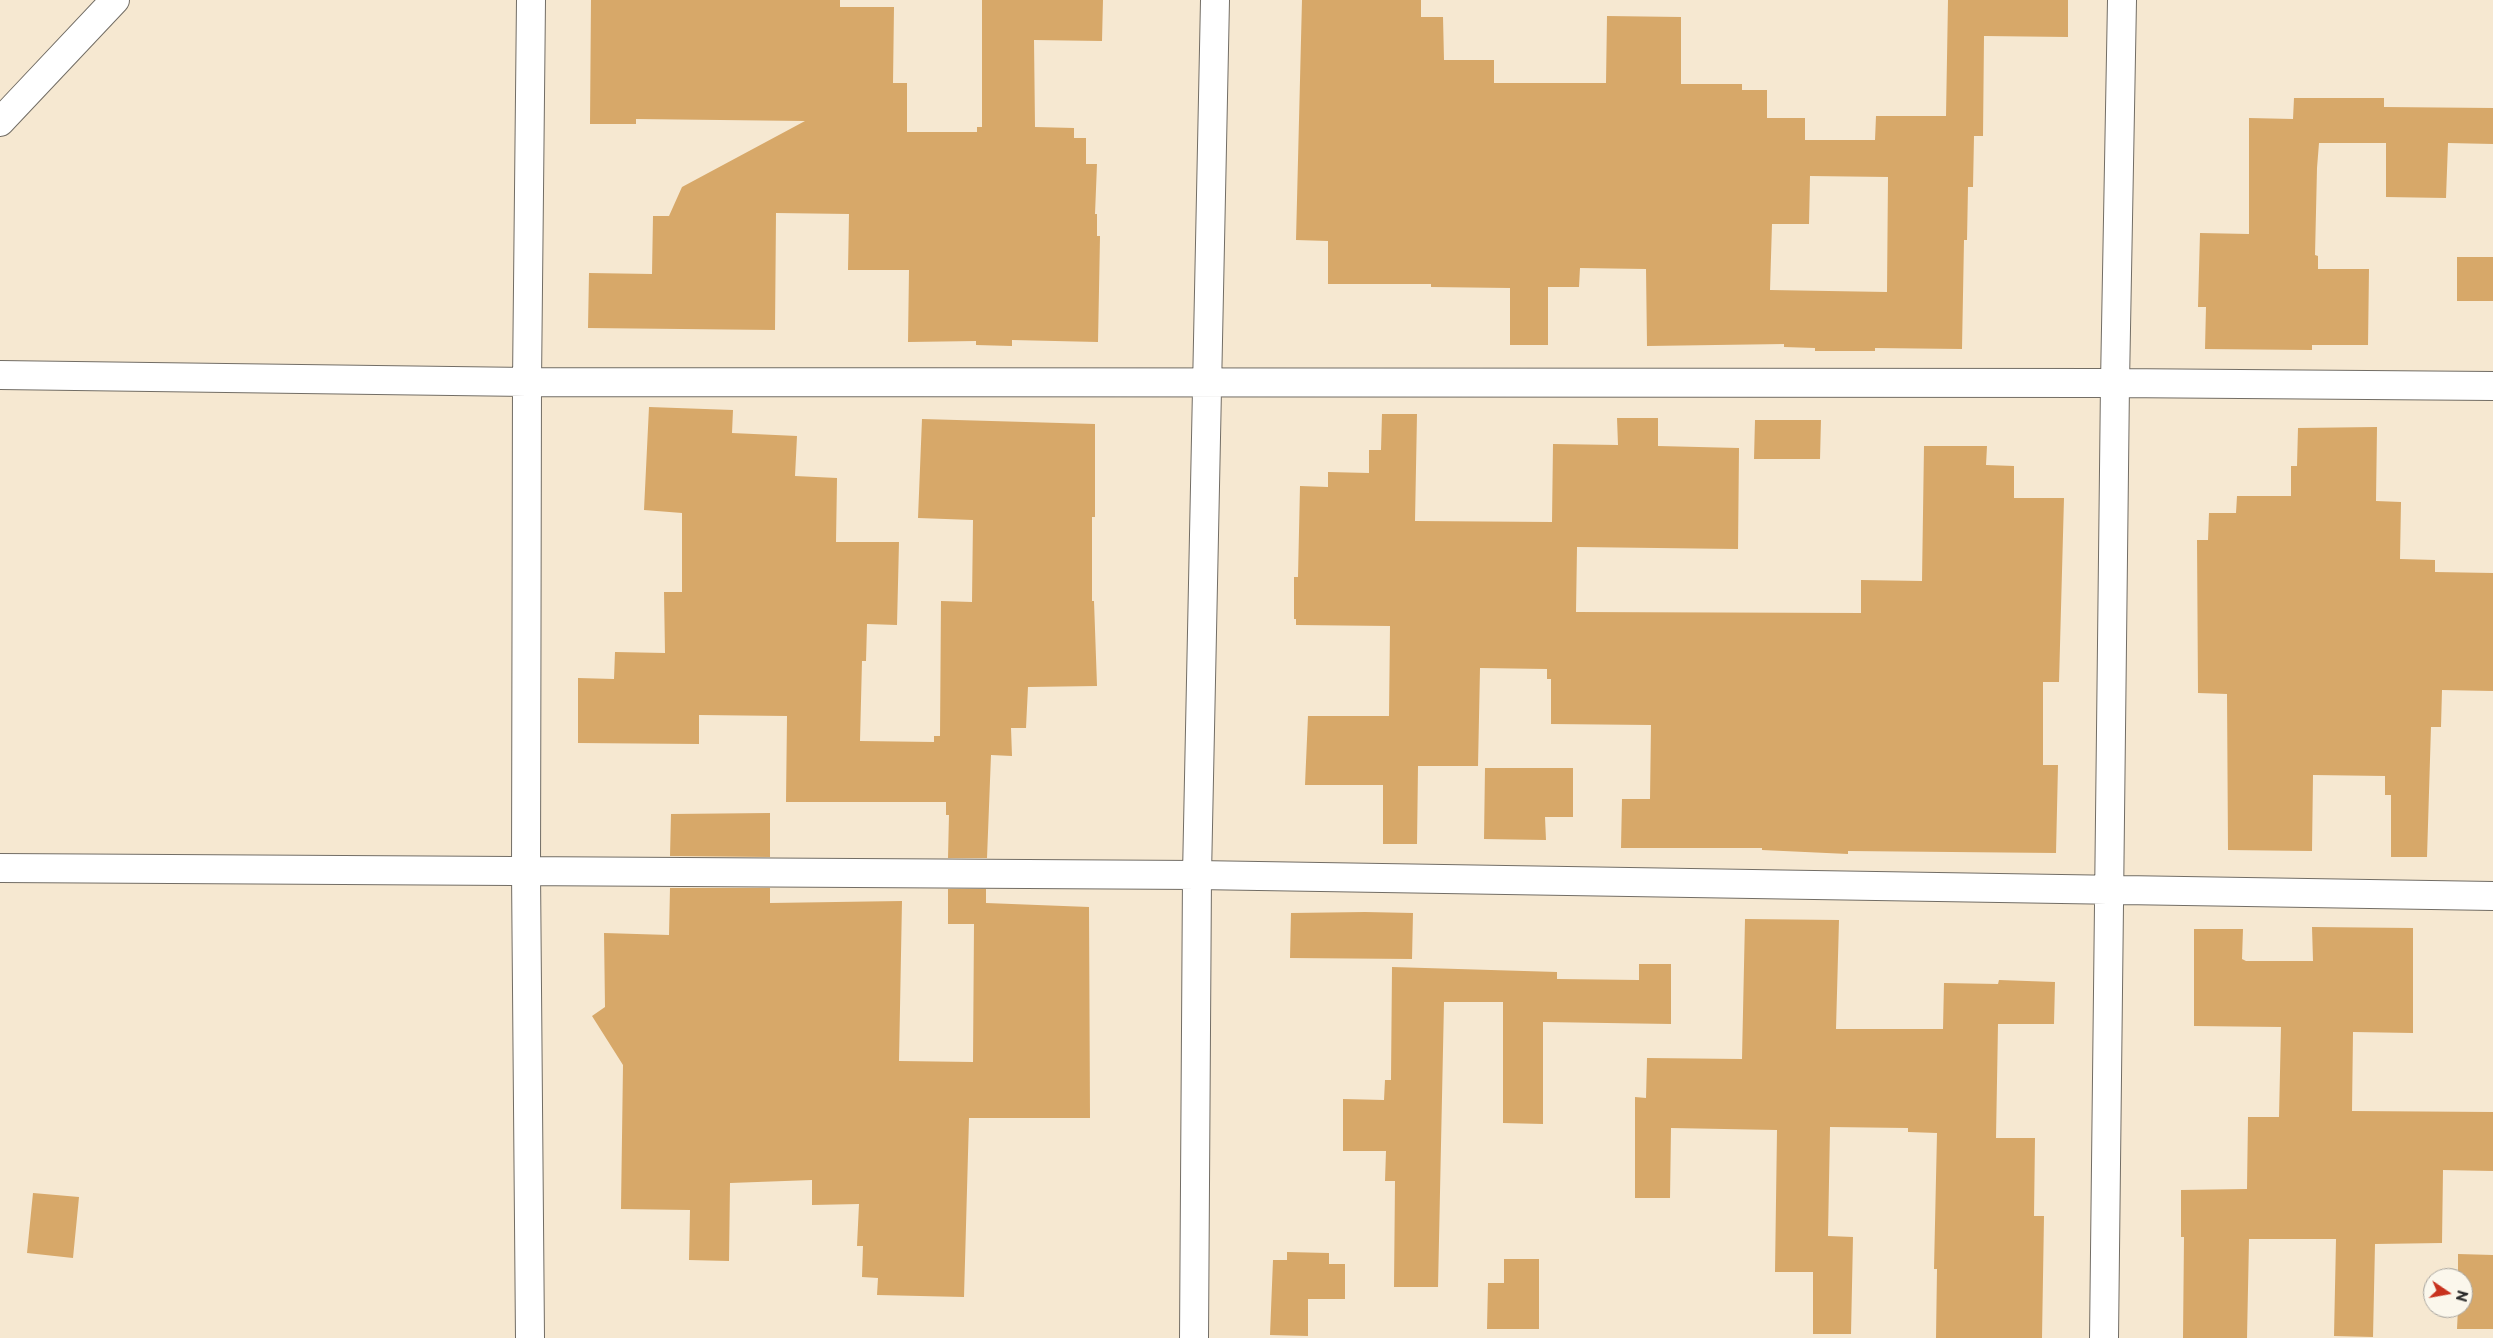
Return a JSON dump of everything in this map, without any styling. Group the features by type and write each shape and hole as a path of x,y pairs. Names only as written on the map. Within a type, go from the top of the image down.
{"street":[{"path":"0,122 115,0"},
{"path":"530,1338 526,872 527,382 531,0"},
{"path":"1194,1338 1197,876 1215,0"},
{"path":"2104,1338 2108,891 2122,0"},
{"path":"0,375 527,382 1206,384 2115,383 2493,386"},
{"path":"0,868 1197,876 2493,896"}],"building":[{"path":"591,0 840,0 840,7 894,7 893,83 907,83 907,132 977,132 977,127 982,127 982,0 1103,0 1102,41 1034,40 1035,127 1074,128 1074,138 1086,138 1086,164 1097,164 1095,214 1097,214 1097,236 1100,236 1098,342 1012,340 1012,346 976,345 976,341 908,342 909,270 848,270 849,214 776,213 775,330 588,328 589,273 652,274 653,216 669,216 682,187 805,121 636,119 636,124 590,124"},
{"path":"1302,0 1421,0 1421,17 1443,17 1444,60 1494,60 1494,83 1606,83 1607,16 1681,17 1681,84 1742,84 1742,90 1767,90 1767,118 1805,118 1805,140 1875,140 1876,116 1946,116 1948,0 2068,0 2068,37 1984,36 1983,136 1974,136 1973,187 1968,187 1967,240 1964,240 1962,349 1875,348 1875,351 1815,351 1815,348 1784,347 1784,344 1647,346 1646,269 1580,268 1579,287 1548,287 1548,345 1510,345 1510,288 1431,287 1431,284 1328,284 1328,241 1296,240","holes":["1810,176 1888,177 1887,292 1770,290 1772,224 1809,224"]},
{"path":"2294,98 2384,98 2384,107 2493,108 2493,144 2448,143 2446,198 2386,197 2386,143 2319,143 2315,255 2318,256 2318,269 2369,269 2368,345 2312,345 2312,350 2205,349 2206,307 2198,307 2200,233 2249,234 2249,118 2293,119"},
{"path":"2457,257 2493,257 2493,301 2457,301"},
{"path":"649,407 733,410 732,433 797,436 795,476 837,478 836,542 899,542 897,625 867,624 866,661 862,661 860,741 934,742 934,736 940,736 941,601 972,602 973,520 918,518 922,419 1095,424 1095,517 1092,517 1092,601 1094,601 1097,686 1028,687 1026,728 1011,728 1012,756 991,755 987,858 948,858 949,815 946,815 946,802 786,802 787,716 699,715 699,744 578,743 578,678 614,679 615,652 665,653 664,592 682,592 682,513 644,510"},
{"path":"1382,414 1417,414 1415,521 1552,522 1553,444 1618,445 1617,418 1658,418 1658,446 1739,448 1738,549 1577,547 1576,612 1861,613 1861,580 1922,581 1924,446 1987,446 1986,465 2014,466 2014,498 2064,498 2059,682 2043,682 2043,765 2058,765 2056,853 1848,851 1848,854 1762,850 1762,848 1621,848 1622,799 1650,799 1651,725 1551,724 1551,679 1547,679 1547,669 1480,668 1478,766 1418,766 1417,844 1383,844 1383,785 1305,785 1308,716 1389,716 1390,626 1296,625 1296,619 1294,619 1294,577 1298,577 1300,486 1328,487 1328,472 1369,473 1369,450 1381,450"},
{"path":"1755,420 1821,420 1820,459 1754,459"},
{"path":"2377,427 2376,501 2401,502 2400,559 2435,560 2435,572 2493,573 2493,691 2442,690 2441,727 2431,727 2427,857 2391,857 2391,795 2385,795 2385,776 2313,775 2312,851 2228,850 2227,694 2198,693 2197,540 2208,540 2209,513 2236,513 2237,496 2291,496 2291,466 2297,466 2298,428"},
{"path":"1485,768 1573,768 1573,817 1545,817 1546,840 1484,839"},
{"path":"770,813 770,857 670,856 671,814"},
{"path":"670,888 770,888 770,903 902,901 899,1061 973,1062 974,924 948,924 948,889 986,889 986,903 1089,907 1090,1118 969,1118 964,1297 877,1295 878,1278 862,1277 863,1246 857,1246 859,1204 812,1205 812,1180 730,1183 729,1261 689,1260 690,1210 621,1209 623,1065 592,1016 605,1007 604,933 669,935"},
{"path":"1291,913 1413,913 1412,959 1290,958"},
{"path":"1745,919 1839,920 1836,1029 1943,1029 1944,983 1998,984 1999,980 2055,982 2054,1024 1998,1024 1996,1138 2035,1138 2034,1216 2044,1216 2042,1338 1936,1338 1937,1269 1934,1269 1937,1133 1908,1132 1908,1128 1830,1127 1828,1236 1853,1237 1851,1334 1813,1334 1813,1272 1775,1272 1777,1130 1671,1128 1670,1198 1635,1198 1635,1097 1646,1098 1647,1058 1742,1059"},
{"path":"2312,927 2413,928 2413,1033 2353,1032 2352,1111 2493,1112 2493,1171 2443,1170 2442,1243 2375,1244 2373,1337 2334,1336 2336,1239 2249,1239 2247,1338 2183,1338 2184,1237 2181,1237 2181,1190 2247,1189 2248,1117 2279,1117 2281,1027 2194,1026 2194,929 2243,929 2242,959 2246,961 2313,961"},
{"path":"1639,964 1671,964 1671,1024 1543,1022 1543,1124 1503,1123 1503,1002 1444,1002 1438,1287 1394,1287 1395,1181 1385,1181 1386,1151 1343,1151 1343,1099 1384,1100 1385,1080 1391,1080 1392,967 1557,972 1557,979 1639,980"},
{"path":"33,1193 79,1197 73,1258 27,1253"},
{"path":"1287,1252 1329,1253 1329,1264 1345,1264 1345,1299 1308,1299 1308,1336 1270,1335 1273,1260 1287,1260"},
{"path":"2458,1254 2493,1255 2493,1329 2457,1329 2458,1318 2473,1318 2473,1268 2458,1268"},
{"path":"1504,1259 1539,1259 1539,1329 1487,1329 1488,1283 1504,1283"}]}
